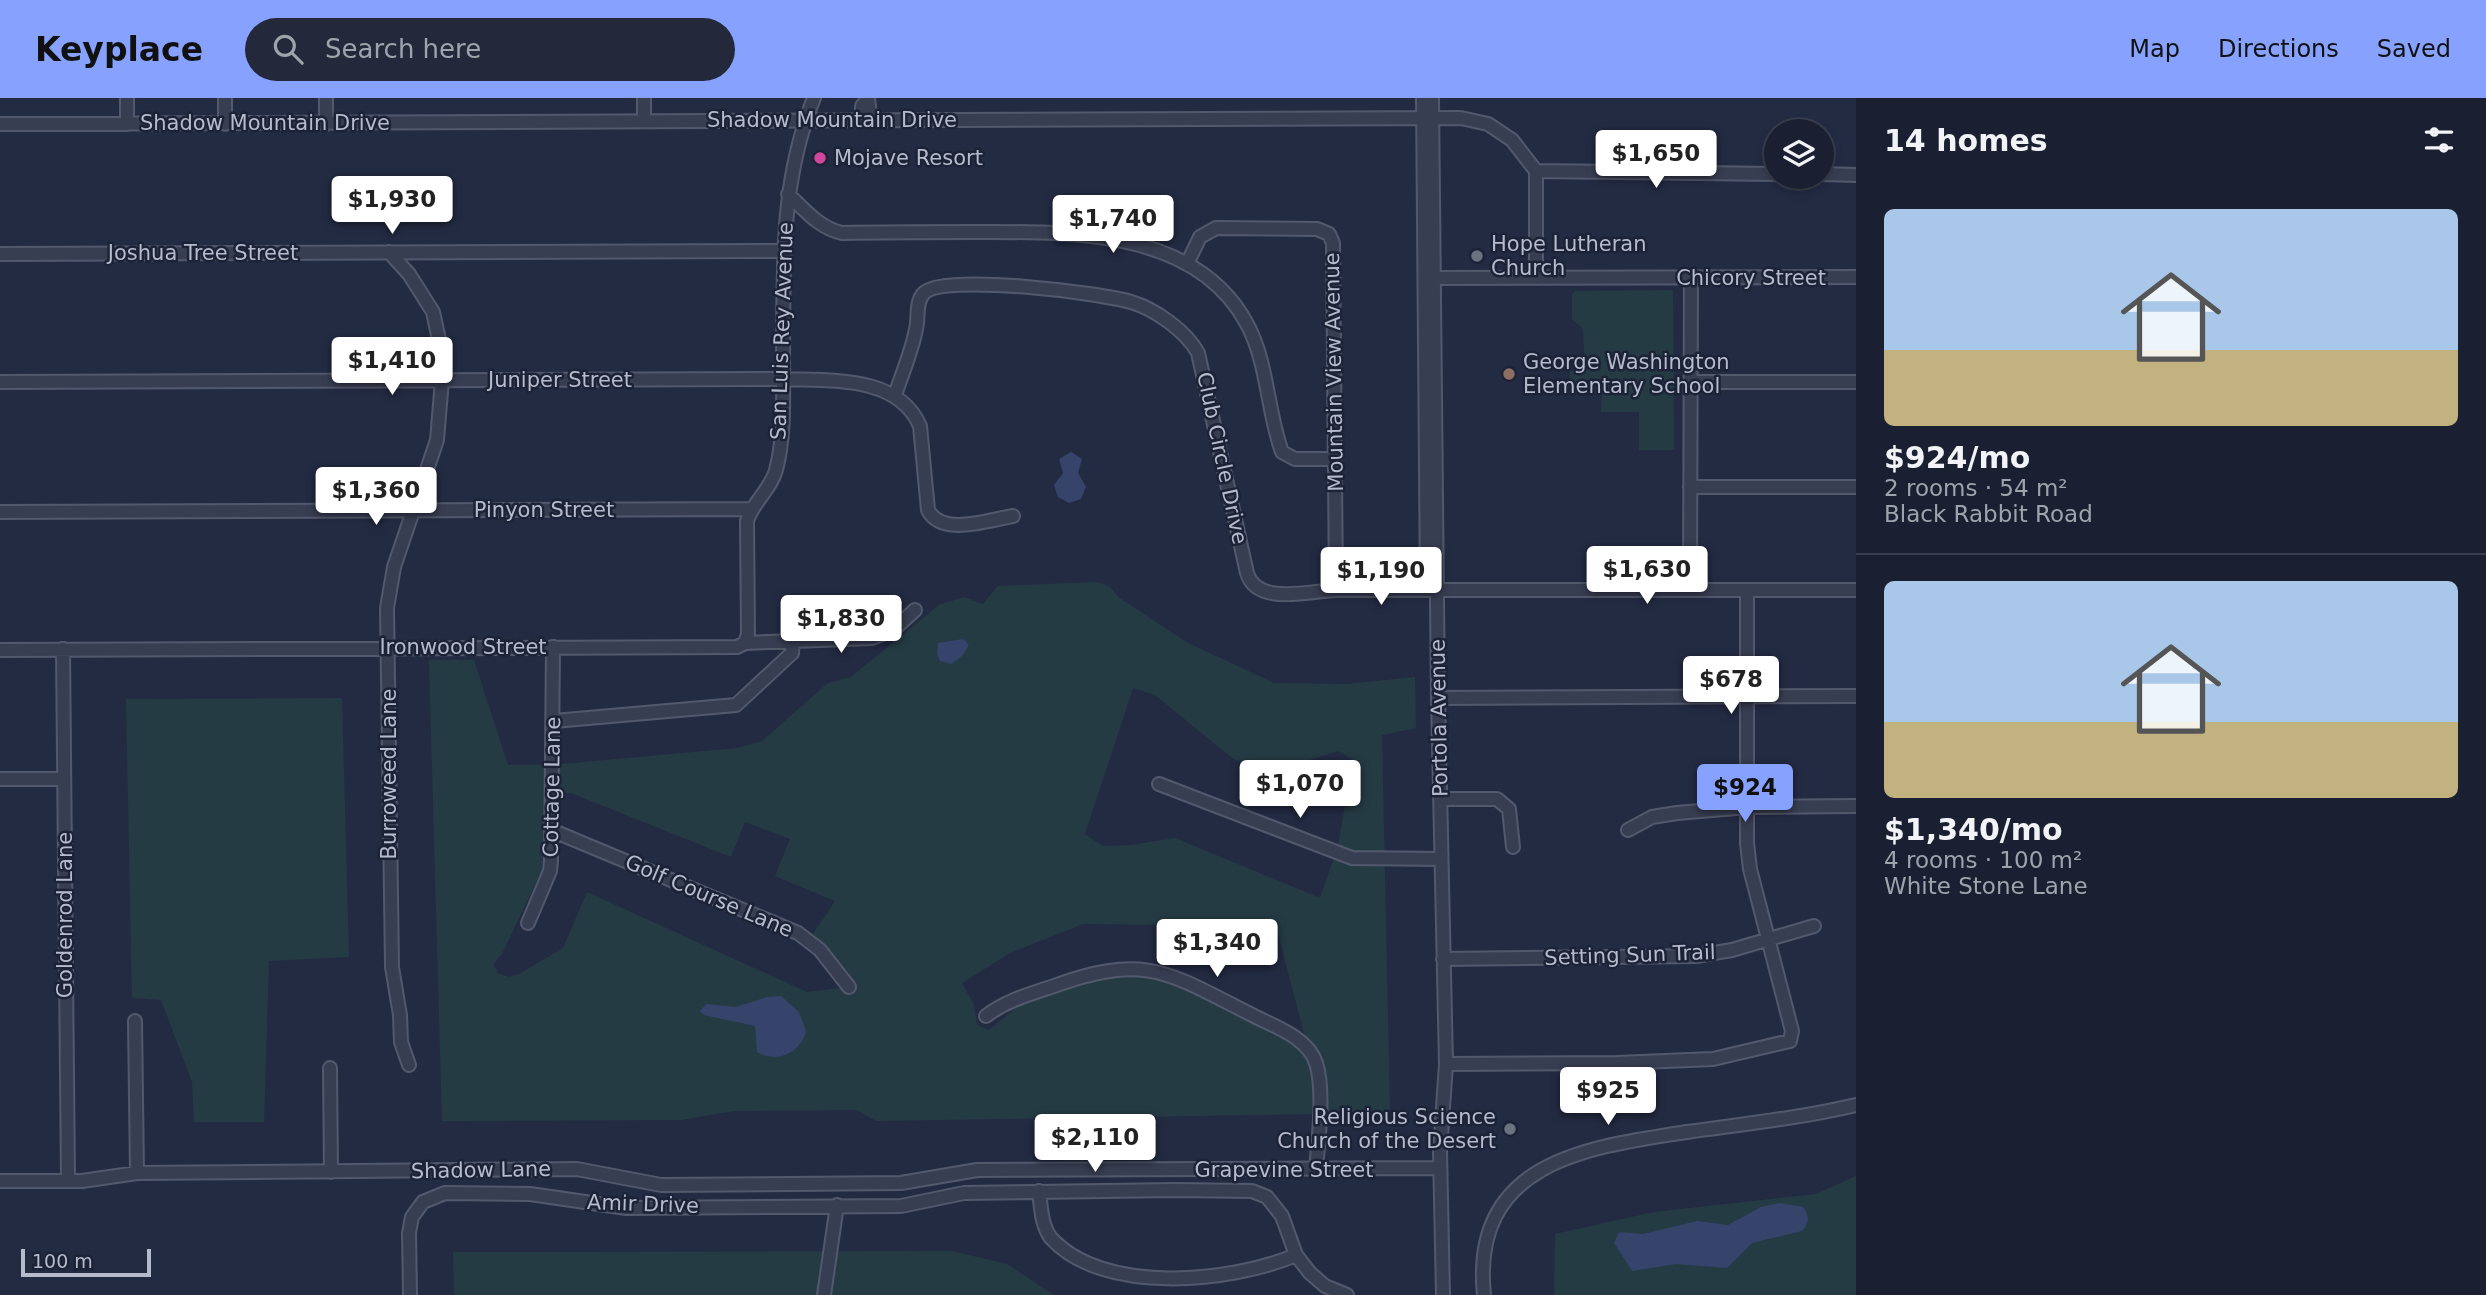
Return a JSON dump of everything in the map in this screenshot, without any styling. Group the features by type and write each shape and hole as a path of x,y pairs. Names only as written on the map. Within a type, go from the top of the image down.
{"street":[{"path":"127,98 127,124"},
{"path":"225,98 225,124"},
{"path":"326,98 326,124"},
{"path":"644,98 644,121"},
{"name":"San Luis Rey Avenue","path":"745,643 748,634 747,521 751,509 767,489 776,471 782,432 784,251 788,194 805,121 814,98"},
{"name":"Portola Avenue","path":"1423,98 1428,116 1436,278 1432,590"},
{"name":"Portola Avenue","path":"1432,98 1428,116 1432,590 1441,799 1446,1063 1440,1168 1443,1295"},
{"path":"867,120 862,106 868,99"},
{"name":"Shadow Mountain Drive","path":"0,124 1428,116 1461,118 1488,124 1512,139 1536,171"},
{"path":"1536,278 1536,171 1764,174"},
{"path":"1834,174 1856,175"},
{"path":"788,194 819,224 828,230 842,233 1084,234 1142,246 1187,264 1212,281 1247,323 1257,347 1282,452 1295,459 1335,459"},
{"name":"Mountain View Avenue","path":"1187,264 1200,237 1216,228 1317,229 1329,234 1333,243 1336,590"},
{"name":"Joshua Tree Street","path":"0,254 784,251"},
{"name":"Burroweed Lane","path":"389,252 408,274 433,312 442,349 437,440 390,579 387,647 392,967 400,1015 401,1042 409,1066"},
{"name":"Chicory Street","path":"1436,278 1856,277"},
{"path":"1690,590 1691,278"},
{"name":"Club Circle Drive","path":"895,396 917,328 919,302 925,292 942,285 1052,287 1133,303 1176,328 1198,353 1251,584 1263,593 1336,590 1856,590"},
{"name":"Juniper Street","path":"0,382 783,379 858,384 895,396"},
{"path":"1689,382 1856,382"},
{"path":"895,396 915,414 920,426 928,510 932,519 939,524 953,525 1013,516"},
{"path":"1690,487 1856,487"},
{"name":"Pinyon Street","path":"0,512 751,509"},
{"path":"1446,1063 1699,1060 1790,1041 1792,1031 1780,974 1750,869 1747,843 1747,590"},
{"name":"Ironwood Street","path":"0,650 737,647 745,643 872,638 893,630 915,610"},
{"path":"554,721 736,705 792,653 793,641"},
{"name":"Cottage Lane","path":"528,923 550,871 553,647"},
{"name":"Goldenrod Lane","path":"63,649 68,1181"},
{"path":"1438,698 1856,696"},
{"path":"0,779 64,779"},
{"path":"1159,784 1352,858 1441,859"},
{"path":"1441,799 1497,799 1509,809 1513,847"},
{"path":"1628,830 1652,817 1748,807 1856,806"},
{"name":"Golf Course Lane","path":"551,830 798,933 820,950 849,987"},
{"name":"Setting Sun Trail","path":"1443,959 1696,956 1732,950 1814,926"},
{"path":"986,1016 998,1007 1050,987 1112,968 1150,970 1180,979 1298,1039 1316,1062 1319,1083 1316,1170"},
{"path":"135,1021 137,1173"},
{"path":"330,1068 331,1172"},
{"path":"1484,1295 1483,1257 1494,1220 1516,1189 1549,1164 1604,1144 1856,1105"},
{"name":"Grapevine Street","path":"960,1171 1440,1168"},
{"name":"Shadow Lane","path":"0,1181 68,1181 137,1173 577,1169 640,1182 674,1185 901,1183 924,1181 960,1171"},
{"path":"1039,1191 1041,1211 1051,1238 1083,1262 1108,1273 1146,1281 1177,1282 1273,1264 1296,1255 1325,1286 1347,1295"},
{"name":"Amir Drive","path":"410,1295 409,1233 412,1217 423,1202 445,1193 530,1194 626,1208 901,1206 964,1193 1252,1191 1267,1197 1282,1216 1296,1255"},
{"path":"824,1295 837,1205"}],"shaded area":[{"path":"1673,290 1674,450 1639,450 1639,412 1601,412 1602,392 1580,392 1570,377 1570,371 1585,368 1583,329 1572,319 1572,294 1575,291"},
{"path":"1097,582 1110,587 1118,597 1188,643 1274,683 1347,684 1415,677 1416,728 1382,735 1390,1113 876,1121 857,1110 734,1111 681,1120 442,1121 429,660 474,660 508,765 561,764 738,748 762,741 828,683 851,677 939,605 964,597 983,604 998,586","holes":["1133,688 1155,695 1232,758 1268,773 1338,751 1353,760 1338,846 1320,898 1175,838 1103,846 1085,834","546,792 571,793 731,857 745,822 790,839 775,876 835,901 813,934 849,973 849,987 807,992 587,892 563,948 519,974 509,977 498,973 493,964 502,954 542,870","1083,924 1164,925 1278,934 1305,1037 1297,1040 1179,984 1137,974 1099,978 1022,1003 989,1030 977,1025 974,1005 962,983 1010,953"]},
{"path":"342,698 349,957 269,961 264,1122 194,1122 192,1082 161,1000 132,998 126,699"},
{"path":"1856,1176 1856,1295 1554,1295 1555,1234 1654,1212 1816,1194"},
{"path":"952,1251 1007,1264 1054,1295 454,1295 453,1252"}],"water":[{"path":"1071,452 1082,459 1078,473 1086,487 1081,499 1069,503 1058,497 1054,485 1063,473 1059,459"},
{"path":"963,639 969,645 962,656 951,664 940,661 937,654 938,643"},
{"path":"781,996 799,1012 806,1031 799,1045 780,1056 772,1057 757,1052 755,1026 704,1015 700,1011 706,1004 736,1007 767,997"},
{"path":"1780,1203 1803,1207 1808,1219 1805,1228 1752,1243 1727,1268 1676,1264 1632,1271 1614,1243 1619,1232 1643,1234 1697,1221 1728,1225 1761,1207"}],"place":[{"name":"Mojave Resort","path":"820,158"},
{"name":"Hope Lutheran Church","path":"1477,256"},
{"name":"George Washington Elementary School","path":"1509,374"},
{"name":"Religious Science Church of the Desert","path":"1510,1129"}]}
